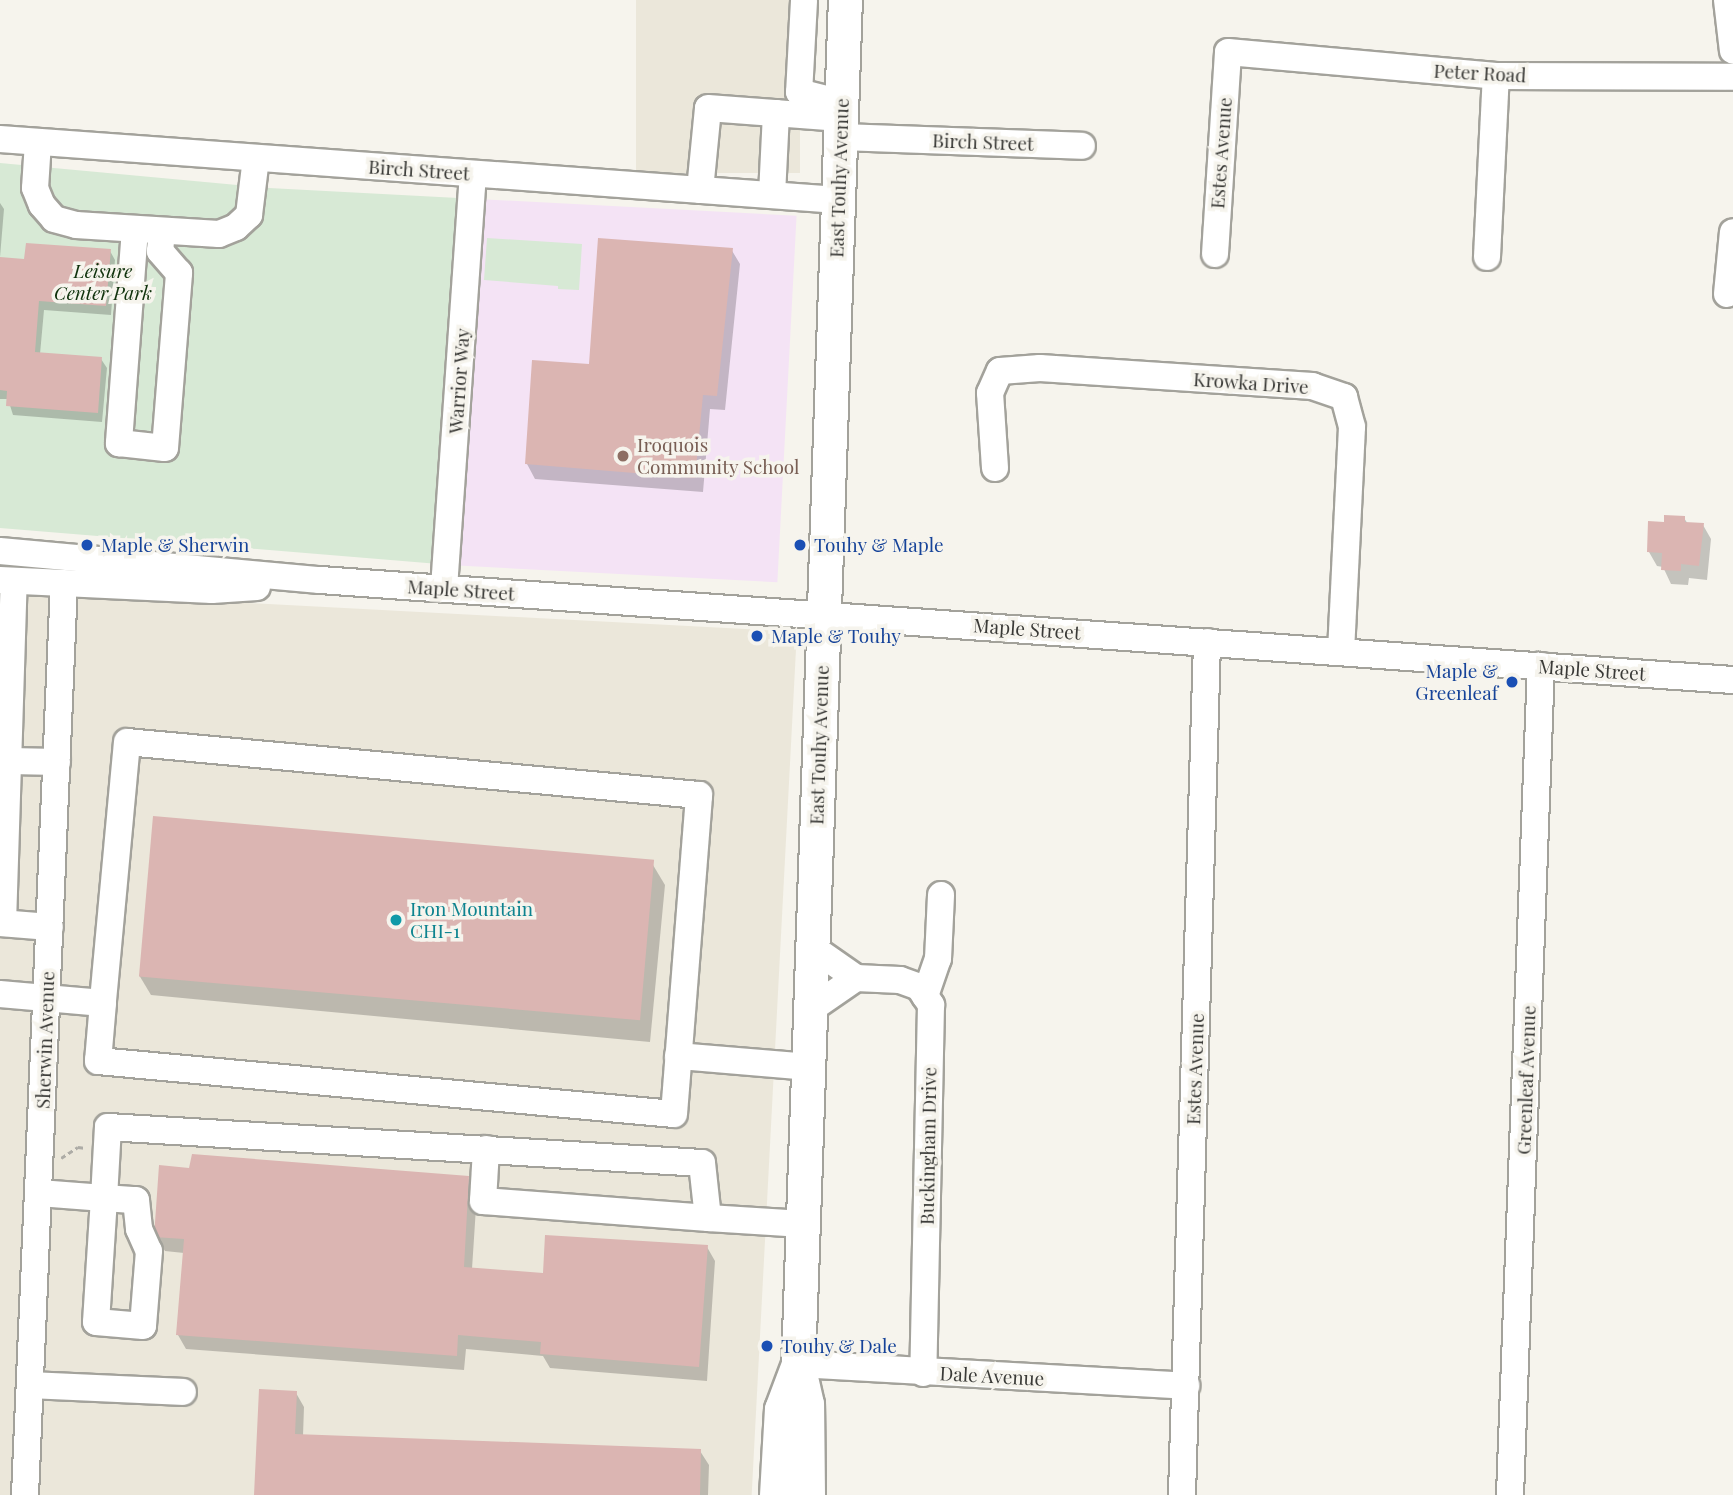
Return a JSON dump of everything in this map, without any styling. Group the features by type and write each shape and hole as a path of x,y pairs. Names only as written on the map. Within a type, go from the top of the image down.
{"main road":[{"name":"East Touhy Avenue","path":"808,1495 807,1404 798,1364 845,1"},
{"name":"East Touhy Avenue","path":"776,1495 781,1409 798,1364"}],"street":[{"path":"794,0 845,1"},
{"path":"1727,0 1733,51"},
{"path":"804,1 799,92 841,119"},
{"name":"Peter Road","path":"1228,52 1496,76 1733,77"},
{"name":"Estes Avenue","path":"1215,254 1228,52"},
{"path":"801,56 844,55"},
{"path":"1487,257 1496,76"},
{"path":"700,190 708,108 841,119"},
{"path":"772,195 776,113"},
{"name":"Birch Street","path":"841,119 1082,146"},
{"name":"Birch Street","path":"0,139 838,200"},
{"path":"38,142 35,188 42,205 54,219 76,225 219,234 236,227 248,215 256,158"},
{"name":"Warrior Way","path":"444,588 473,174"},
{"path":"135,229 119,443 165,448 179,273 160,251 162,231"},
{"path":"1727,294 1733,232"},
{"name":"Krowka Drive","path":"995,468 990,393 1000,371 1040,368 1312,386 1344,397 1352,427 1341,652"},
{"name":"Maple Street","path":"0,551 320,580 1733,680"},
{"path":"7,580 9,761 2,923 50,927"},
{"name":"Maple Street","path":"7,580 64,585 212,590 320,580"},
{"name":"Sherwin Avenue","path":"25,1495 64,585"},
{"name":"Estes Avenue","path":"1182,1495 1207,642"},
{"name":"Greenleaf Avenue","path":"1510,1495 1541,666"},
{"path":"127,742 699,794 674,1114 98,1061 103,1003 127,742"},
{"path":"9,761 57,762"},
{"path":"925,996 938,959 941,895"},
{"path":"813,948 856,978 900,980 919,987 925,996"},
{"path":"811,1009 856,978"},
{"path":"0,994 103,1003"},
{"name":"Buckingham Drive","path":"923,1373 931,1005 925,996"},
{"path":"678,1056 809,1066"},
{"path":"39,1193 104,1198 136,1199 139,1229 149,1251 143,1326 96,1322 104,1198 108,1127 702,1163 708,1218"},
{"path":"486,1149 483,1201 803,1224"},
{"name":"Dale Avenue","path":"798,1364 1186,1386"},
{"path":"31,1385 183,1392"}],"path":[{"path":"53,1163 78,1147 93,1148"}],"shaded area":[{"path":"636,0 800,0 800,173 636,173"},
{"name":"Iroquois Community School","path":"477,199 797,216 777,582 458,565"},
{"path":"0,590 797,632 752,1495 0,1495"}],"green space":[{"name":"Leisure Center Park","path":"0,163 269,188 477,199 451,565 0,528"},
{"path":"487,238 582,244 579,290 484,280"}],"building":[{"path":"598,238 733,248 717,396 703,395 695,478 525,464 532,360 589,364"},
{"path":"26,243 111,249 106,306 39,301 35,352 102,357 98,413 6,406 7,391 0,390 0,257 24,259"},
{"path":"1664,515 1685,516 1685,522 1704,523 1699,566 1681,564 1681,571 1661,570 1662,553 1647,552 1648,521 1664,522"},
{"name":"Iron Mountain CHI-1","path":"153,816 654,860 640,1020 139,976"},
{"path":"192,1154 469,1176 464,1267 543,1273 545,1235 708,1245 699,1367 540,1354 541,1342 458,1335 457,1356 176,1335 184,1239 154,1237 159,1165 189,1168"},
{"path":"259,1389 297,1391 295,1434 701,1449 700,1495 254,1495"}],"place":[{"name":"Iroquois Community School","path":"623,456"},
{"name":"Maple & Sherwin","path":"87,545"},
{"name":"Touhy & Maple","path":"800,545"},
{"name":"Maple & Touhy","path":"757,636"},
{"name":"Maple & Greenleaf","path":"1512,682"},
{"name":"Iron Mountain CHI-1","path":"396,920"},
{"name":"Touhy & Dale","path":"767,1346"}]}
